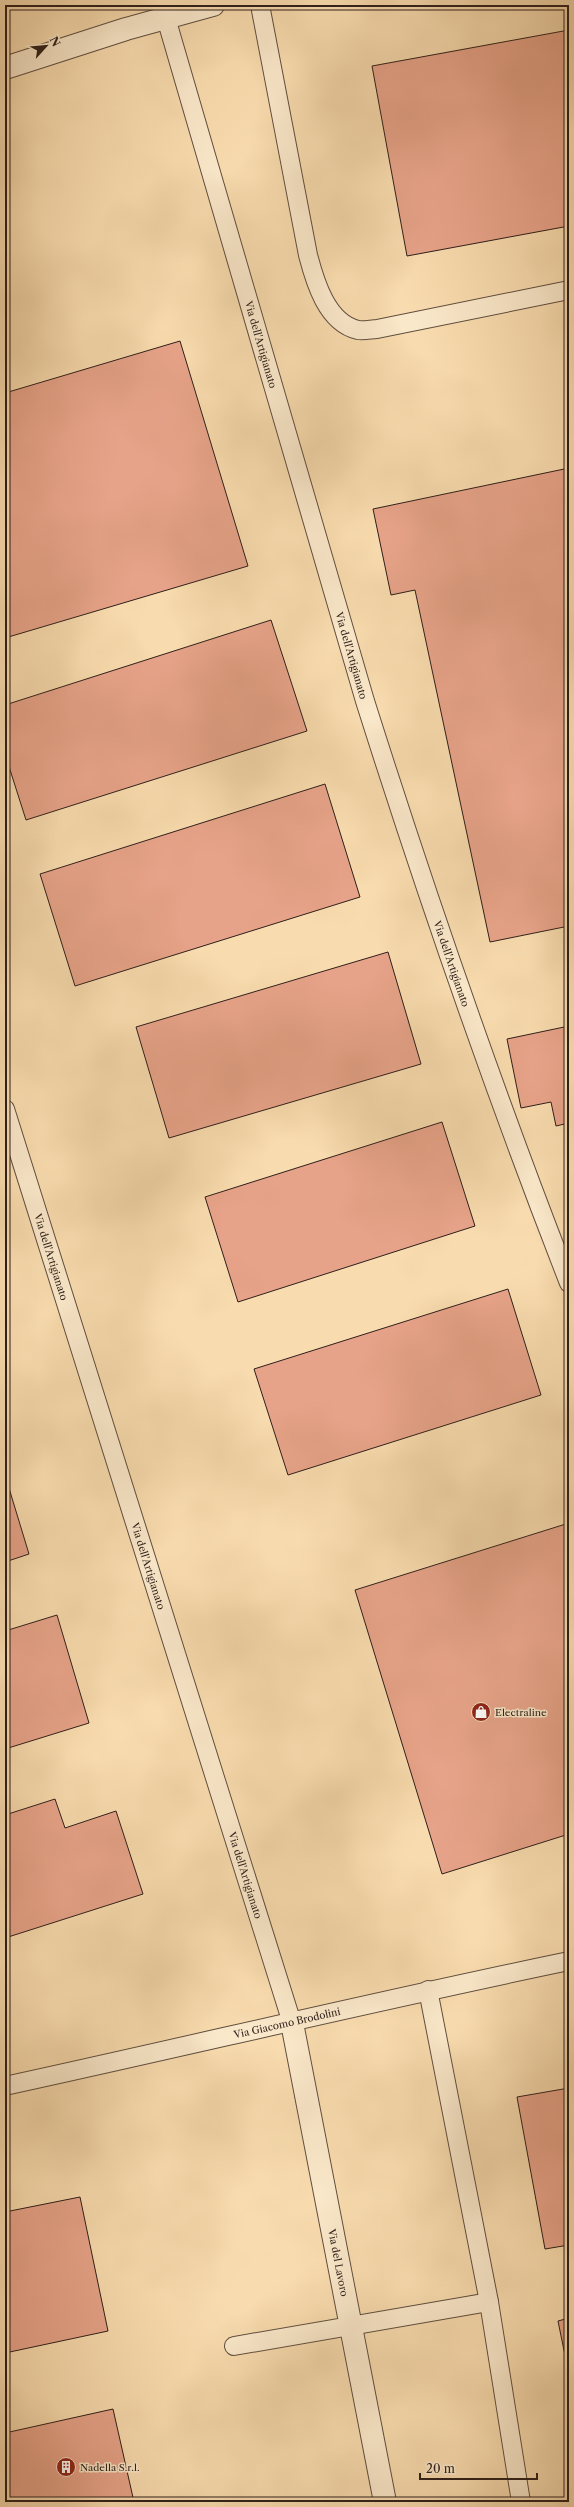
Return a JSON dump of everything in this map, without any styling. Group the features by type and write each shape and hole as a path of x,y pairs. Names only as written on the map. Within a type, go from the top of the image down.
{"street":[{"path":"5,68 213,5"},
{"name":"Via del Lavoro","path":"292,2023 385,2502"}],"lane":[{"path":"260,5 308,255 315,281 327,303 341,321 358,330 377,329 569,290"},
{"name":"Via dell'Artigianato","path":"166,18 363,693 399,808 477,1039 569,1283"},
{"name":"Via dell'Artigianato","path":"5,1109 292,2023"},
{"name":"Via Giacomo Brodolini","path":"5,2086 292,2023 428,1990 569,1961"},
{"path":"428,1990 489,2302 521,2502"},
{"path":"234,2346 489,2302"}],"building":[{"path":"569,30 569,226 407,256 372,66"},
{"path":"180,341 248,566 5,638 5,393"},
{"path":"569,468 569,926 490,942 415,590 391,595 373,509"},
{"path":"271,620 307,731 26,820 5,754 5,705"},
{"path":"325,784 360,897 75,986 40,874"},
{"path":"388,952 421,1064 169,1138 136,1027"},
{"path":"569,1026 569,1123 556,1126 551,1102 521,1108 507,1039"},
{"path":"442,1122 475,1226 238,1302 205,1197"},
{"path":"508,1289 541,1395 288,1475 254,1369"},
{"path":"5,1475 29,1554 5,1562"},
{"name":"Electraline","path":"569,1523 569,1834 442,1874 355,1590"},
{"path":"57,1615 89,1723 5,1749 5,1631"},
{"path":"55,1799 65,1828 116,1811 143,1894 5,1938 5,1815"},
{"path":"569,2088 569,2245 545,2249 517,2097"},
{"path":"80,2197 108,2331 5,2353 5,2212"},
{"path":"569,2318 569,2375 558,2321"},
{"name":"Nadella S.r.l.","path":"113,2409 134,2502 5,2502 5,2433"}],"place":[{"name":"Electraline","path":"481,1712"},
{"name":"Nadella S.r.l.","path":"66,2467"}]}
